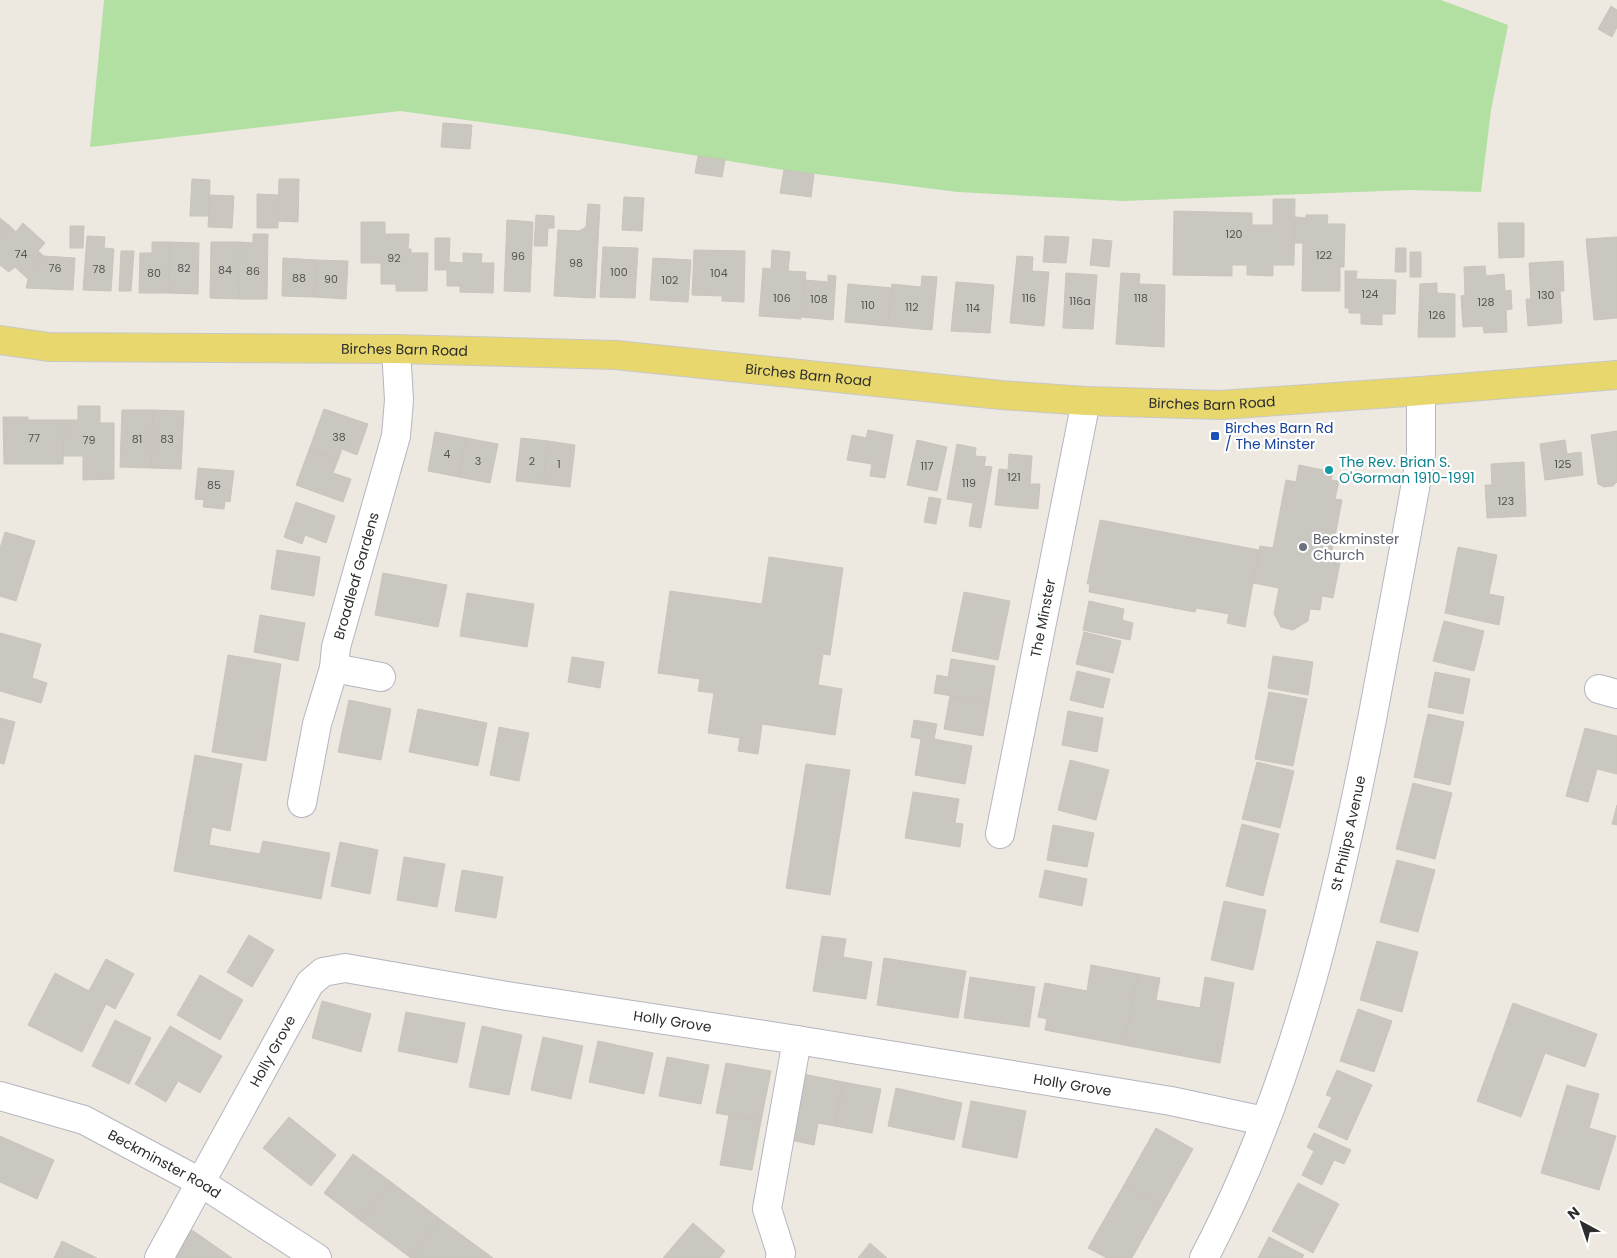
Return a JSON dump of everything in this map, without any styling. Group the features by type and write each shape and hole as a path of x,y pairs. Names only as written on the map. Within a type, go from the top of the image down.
{"main road":[{"name":"Birches Barn Road","path":"0,340 49,347 396,349 616,355 875,384 1086,401 1220,404 1421,391 1617,375"}],"street":[{"name":"Broadleaf Gardens","path":"302,803 318,724 334,668 336,647 396,436 399,400 396,349"},
{"name":"St Philips Avenue","path":"1204,1258 1223,1222 1302,1020 1349,838 1421,454 1421,391"},
{"name":"The Minster","path":"1000,834 1086,401"},
{"path":"334,668 381,676"},
{"name":"Holly Grove","path":"159,1258 310,983 323,972 345,968 507,996 797,1040 1172,1101 1264,1121"},
{"path":"780,1258 782,1253 767,1209 797,1040"},
{"name":"Beckminster Road","path":"0,1096 84,1120 200,1182 317,1258"}],"green space":[{"path":"104,0 1441,0 1508,25 1491,110 1481,192 1410,190 1123,201 958,192 784,170 539,130 400,111 90,147"}],"building":[{"path":"1611,6 1617,10 1617,27 1612,37 1598,29"},
{"path":"443,123 472,125 470,149 441,147"},
{"path":"698,156 725,160 722,177 695,173"},
{"path":"784,170 814,174 811,197 780,193"},
{"path":"192,179 210,180 209,216 190,216"},
{"path":"279,179 299,179 298,222 278,221"},
{"path":"257,194 278,195 278,228 257,228"},
{"path":"210,195 234,196 232,228 208,227"},
{"path":"624,197 644,198 642,231 622,230"},
{"path":"1273,199 1295,199 1294,265 1273,265 1273,276 1247,275 1247,265 1232,265 1232,276 1173,275 1174,211 1252,213 1252,225 1273,225"},
{"path":"588,204 600,205 595,298 554,296 558,230 579,231 586,227"},
{"path":"536,215 554,216 554,228 548,228 547,246 534,246"},
{"path":"1306,215 1328,215 1327,224 1345,224 1344,267 1340,267 1340,291 1302,291 1303,243 1294,243 1295,217 1306,218"},
{"path":"0,218 10,226 0,239"},
{"path":"507,220 533,222 530,292 504,291"},
{"path":"361,222 385,222 385,234 409,234 408,249 411,249 411,253 428,253 427,291 396,291 396,284 381,284 381,263 361,263"},
{"path":"23,223 45,243 38,251 44,256 28,279 15,267 9,272 0,265 0,239 10,226 16,232"},
{"path":"1498,223 1524,223 1524,257 1499,258"},
{"path":"70,226 84,226 83,248 70,248"},
{"path":"253,234 268,234 267,299 239,299 240,242 253,243"},
{"path":"87,236 105,237 104,248 114,249 111,291 83,290"},
{"path":"1045,236 1069,237 1066,263 1043,262"},
{"path":"1617,237 1617,318 1594,320 1586,239"},
{"path":"435,238 450,238 449,262 463,263 463,253 482,254 481,263 494,263 493,293 460,292 460,286 447,286 447,270 435,270"},
{"path":"1093,239 1112,241 1109,267 1090,265"},
{"path":"152,242 170,242 168,293 139,293 140,253 152,253"},
{"path":"170,242 199,243 198,294 168,293"},
{"path":"211,242 240,242 239,299 210,298"},
{"path":"603,247 638,248 635,298 600,297"},
{"path":"1396,248 1406,248 1406,272 1395,272"},
{"path":"694,250 745,251 744,302 722,301 722,296 692,295"},
{"path":"772,250 790,252 788,271 806,272 801,319 759,316 763,268 771,269"},
{"path":"121,251 134,251 131,291 119,291"},
{"path":"1410,252 1421,252 1421,277 1410,277"},
{"path":"44,256 75,258 73,290 26,288 28,279"},
{"path":"1017,256 1033,257 1032,271 1049,272 1044,326 1010,323"},
{"path":"283,258 316,260 314,297 282,296"},
{"path":"653,258 691,260 688,302 650,300"},
{"path":"316,260 348,261 346,299 314,297"},
{"path":"1563,261 1564,291 1560,291 1562,323 1528,326 1526,299 1531,299 1529,263"},
{"path":"1485,266 1486,276 1504,274 1505,291 1511,290 1512,309 1506,310 1507,332 1484,333 1483,326 1463,327 1461,296 1465,295 1464,267"},
{"path":"1345,271 1357,271 1356,279 1396,280 1395,314 1382,314 1382,325 1361,324 1361,313 1349,313 1349,308 1345,308"},
{"path":"1066,273 1097,275 1093,329 1063,328"},
{"path":"1121,273 1140,274 1139,284 1165,285 1164,347 1116,344"},
{"path":"828,275 836,276 833,320 802,317 805,280 828,282"},
{"path":"922,276 937,277 932,330 888,326 892,284 921,287"},
{"path":"956,282 994,285 990,333 951,331"},
{"path":"1437,283 1437,293 1455,294 1455,337 1418,337 1420,284"},
{"path":"848,284 892,288 888,326 845,322"},
{"path":"78,406 100,406 100,423 114,423 114,479 83,480 83,456 63,456 64,420 78,420"},
{"path":"324,409 368,424 357,455 342,449 338,460 309,450"},
{"path":"122,410 153,410 151,468 120,467"},
{"path":"153,410 184,411 181,469 151,468"},
{"path":"3,417 28,417 28,420 64,420 63,464 4,464"},
{"path":"868,430 893,435 885,478 870,476 872,464 847,460 852,435 866,438"},
{"path":"1617,431 1617,482 1613,486 1604,487 1598,484 1591,435"},
{"path":"435,432 466,438 459,477 428,471"},
{"path":"466,438 498,444 490,483 459,477"},
{"path":"521,438 548,441 543,484 516,481"},
{"path":"917,440 947,447 937,491 907,485"},
{"path":"1565,440 1567,454 1581,452 1583,475 1545,480 1540,444"},
{"path":"548,441 575,445 570,487 543,484"},
{"path":"957,444 976,448 975,456 986,457 984,466 992,467 981,528 969,526 973,503 947,499"},
{"path":"309,450 338,460 333,473 351,479 343,502 296,485"},
{"path":"1009,454 1032,456 1030,484 1040,484 1038,509 995,505 999,469 1008,470"},
{"path":"1524,462 1526,516 1487,518 1485,485 1492,485 1491,464"},
{"name":"Beckminster Church","path":"1299,465 1333,472 1331,480 1339,481 1335,499 1342,500 1330,562 1340,563 1333,598 1322,596 1320,610 1310,609 1308,621 1293,630 1281,627 1274,614 1279,588 1253,583 1260,546 1273,548 1286,480 1296,482"},
{"path":"198,468 234,471 230,502 225,501 224,509 203,507 204,500 195,499"},
{"path":"929,497 941,499 936,524 924,522"},
{"path":"296,502 335,516 326,543 305,535 302,544 284,537"},
{"path":"1100,520 1259,550 1245,627 1227,623 1229,614 1196,608 1195,612 1089,592 1090,584 1087,584"},
{"path":"5,532 35,541 16,601 0,596 0,548"},
{"path":"1458,547 1497,555 1489,594 1504,597 1499,625 1445,613"},
{"path":"277,550 320,557 314,596 271,589"},
{"path":"769,557 843,568 830,655 823,654 818,685 842,689 835,735 762,724 758,754 738,751 740,738 708,733 714,693 698,691 700,679 658,673 670,591 762,604"},
{"path":"383,573 447,585 438,627 375,615"},
{"path":"964,592 1010,601 998,660 952,651"},
{"path":"467,593 534,604 527,647 460,636"},
{"path":"1089,601 1124,609 1122,620 1133,623 1130,640 1083,630"},
{"path":"260,615 305,623 298,661 254,652"},
{"path":"1444,621 1484,631 1474,671 1433,661"},
{"path":"1084,632 1121,641 1113,673 1076,664"},
{"path":"0,633 41,644 32,678 47,683 41,703 0,691"},
{"path":"228,655 281,664 266,761 212,752"},
{"path":"1273,656 1313,662 1308,695 1268,688"},
{"path":"572,657 604,662 600,688 568,682"},
{"path":"951,659 995,666 989,702 934,693 937,675 948,677"},
{"path":"1077,671 1110,679 1103,708 1070,700"},
{"path":"1435,672 1470,679 1463,714 1428,707"},
{"path":"1269,692 1307,699 1293,766 1255,759"},
{"path":"950,696 989,702 983,736 944,729"},
{"path":"349,700 391,709 381,760 338,752"},
{"path":"418,709 487,723 478,766 409,752"},
{"path":"1068,711 1103,718 1097,752 1062,745"},
{"path":"1428,714 1464,722 1450,785 1414,777"},
{"path":"0,718 15,722 4,764 0,763"},
{"path":"914,720 937,724 934,739 972,746 965,784 915,775 921,739 911,737"},
{"path":"499,727 529,733 519,781 490,775"},
{"path":"1585,728 1617,736 1617,774 1597,769 1588,802 1566,796"},
{"path":"195,755 242,764 230,831 212,827 209,845 260,854 263,841 330,853 321,899 174,871"},
{"path":"1070,760 1109,770 1096,820 1058,810"},
{"path":"1257,762 1294,771 1280,828 1242,819"},
{"path":"806,764 850,770 830,895 786,888"},
{"path":"1413,783 1452,793 1435,859 1396,849"},
{"path":"913,792 959,799 955,823 963,824 960,847 905,838"},
{"path":"1617,805 1617,825 1612,824"},
{"path":"1242,824 1279,834 1263,896 1226,886"},
{"path":"1053,825 1094,833 1087,867 1047,860"},
{"path":"340,842 378,850 370,894 331,886"},
{"path":"404,857 445,864 437,907 397,900"},
{"path":"1397,860 1435,870 1418,932 1380,922"},
{"path":"462,870 503,877 496,918 455,911"},
{"path":"1045,870 1087,879 1082,906 1039,897"},
{"path":"1224,901 1266,910 1253,970 1211,960"},
{"path":"249,935 274,950 252,987 227,972"},
{"path":"822,936 846,939 843,957 872,962 866,999 813,991"},
{"path":"1377,941 1418,952 1402,1012 1360,1000"},
{"path":"884,958 966,971 958,1018 877,1005"},
{"path":"106,959 134,974 115,1009 106,1004 82,1052 28,1025 55,973 89,991"},
{"path":"1091,965 1138,974 1124,1045 1045,1030 1047,1019 1038,1017 1045,983 1087,991"},
{"path":"1138,974 1160,978 1156,1000 1200,1008 1205,977 1234,983 1220,1063 1124,1045"},
{"path":"200,975 243,1000 220,1040 177,1015"},
{"path":"970,977 1035,987 1029,1027 964,1018"},
{"path":"322,1001 371,1014 361,1052 312,1038"},
{"path":"1513,1003 1597,1034 1585,1067 1545,1053 1521,1117 1477,1101"},
{"path":"1358,1009 1392,1021 1374,1072 1340,1061"},
{"path":"406,1012 465,1023 457,1063 398,1051"},
{"path":"115,1020 151,1038 129,1084 92,1066"},
{"path":"170,1026 222,1056 200,1093 178,1081 166,1102 135,1084"},
{"path":"482,1026 522,1035 509,1095 469,1087"},
{"path":"543,1037 583,1046 571,1099 531,1090"},
{"path":"598,1041 653,1053 644,1094 589,1082"},
{"path":"667,1057 709,1065 701,1104 659,1096"},
{"path":"726,1063 771,1071 761,1121 716,1113"},
{"path":"1337,1070 1372,1085 1347,1140 1318,1127 1332,1097 1326,1095"},
{"path":"803,1074 843,1082 835,1126 818,1123 814,1145 790,1140"},
{"path":"843,1082 881,1089 872,1133 835,1126"},
{"path":"1567,1085 1599,1094 1589,1128 1616,1136 1599,1190 1541,1173"},
{"path":"896,1088 962,1103 954,1140 888,1126"},
{"path":"971,1101 1026,1111 1017,1158 962,1147"},
{"path":"729,1115 761,1121 752,1170 720,1165"},
{"path":"289,1117 336,1155 311,1186 263,1148"},
{"path":"1156,1128 1193,1149 1161,1206 1124,1185"},
{"path":"1314,1133 1351,1150 1344,1164 1334,1160 1322,1185 1302,1175 1314,1151 1307,1147"},
{"path":"0,1136 54,1160 37,1199 0,1182"},
{"path":"353,1154 391,1182 361,1221 324,1193"},
{"path":"391,1182 440,1219 411,1258 361,1221"},
{"path":"1298,1183 1339,1204 1313,1253 1272,1231"},
{"path":"1124,1185 1161,1206 1132,1258 1107,1258 1088,1248"},
{"path":"440,1219 493,1258 411,1258"},
{"path":"693,1223 725,1251 719,1258 663,1258"},
{"path":"192,1230 232,1258 172,1258"},
{"path":"1269,1237 1304,1255 1302,1258 1258,1258"},
{"path":"62,1241 97,1258 54,1258"},
{"path":"870,1243 887,1258 858,1258"}],"place":[{"name":"Birches Barn Rd / The Minster","path":"1215,436"},
{"name":"The Rev. Brian S. O'Gorman 1910-1991","path":"1329,470"},
{"name":"Beckminster Church","path":"1303,547"}]}
